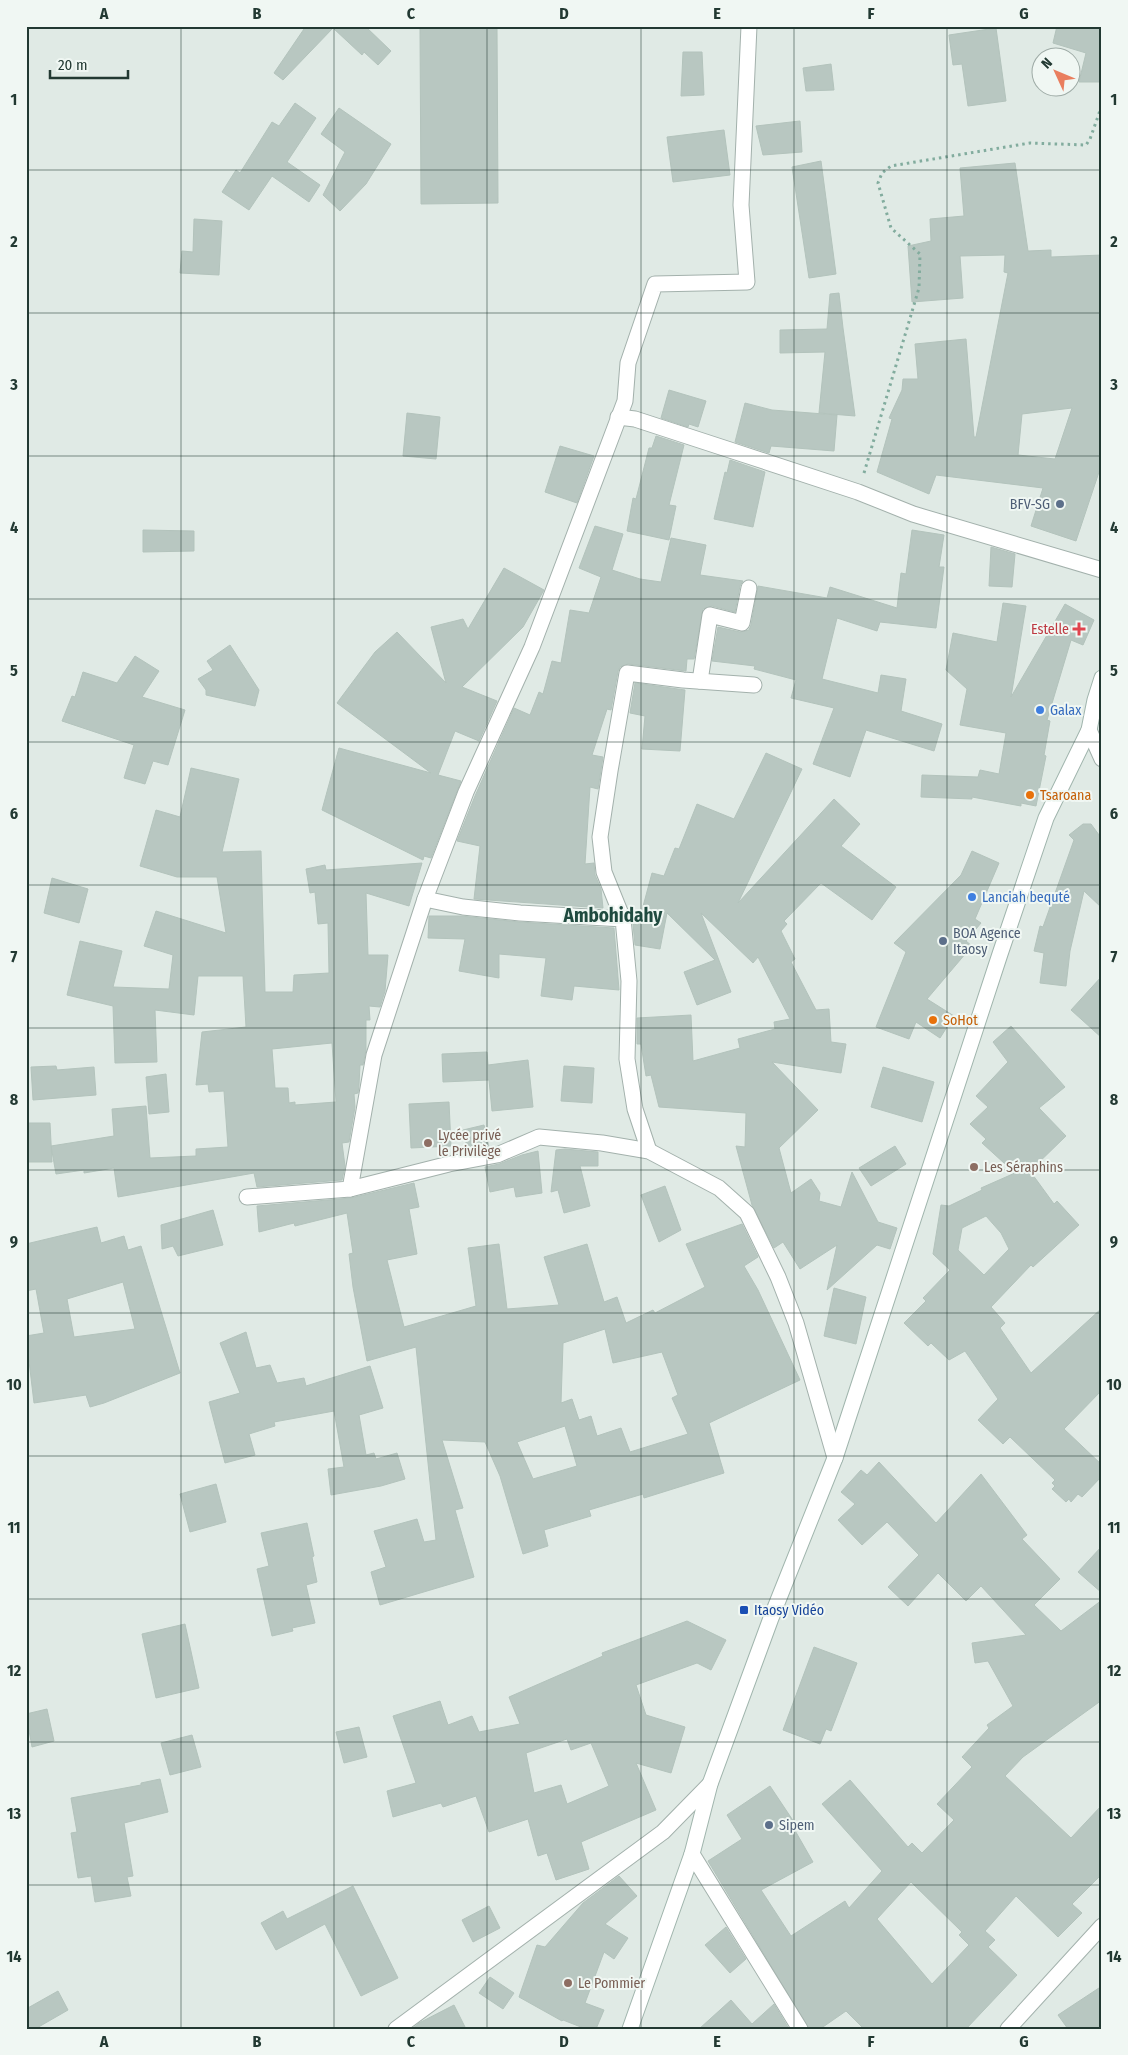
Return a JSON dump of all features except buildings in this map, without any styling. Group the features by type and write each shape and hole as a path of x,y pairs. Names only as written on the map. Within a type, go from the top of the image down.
{"street":[{"path":"350,1189 374,1055 425,899 466,792 532,647 625,401 628,363 655,284 747,282 741,205 749,26"},
{"path":"618,417 635,419 858,492 913,514 1102,570"},
{"path":"700,681 710,615 742,623 749,588"},
{"path":"649,1151 635,1109 627,1059 629,981 624,919 604,872 600,837 627,673 683,680 754,684"},
{"path":"630,2029 692,1854 710,1784 771,1618 835,1458 1046,818 1089,730 1102,678"},
{"path":"1089,730 1102,759"},
{"path":"425,899 464,907 520,913 624,919"},
{"path":"247,1197 350,1189 449,1164 497,1155 540,1137 602,1143 649,1151 719,1188 747,1213 778,1277 796,1323 835,1458"},
{"path":"396,2029 663,1832 710,1784"},
{"path":"692,1854 800,2029"},
{"path":"1008,2029 1102,1926"}],"path":[{"path":"858,492 920,288 920,254 891,228 878,183 882,173 891,166 1030,142 1086,145 1102,105"}],"place":[{"name":"BFV-SG","path":"1060,504"},
{"name":"Estelle","path":"1079,629"},
{"name":"Galax","path":"1040,710"},
{"name":"Tsaroana","path":"1030,795"},
{"name":"Lanciah bequté","path":"972,897"},
{"name":"BOA Agence Itaosy","path":"943,941"},
{"name":"SoHot","path":"933,1020"},
{"name":"Lycée privé le Privilège","path":"428,1143"},
{"name":"Les Séraphins","path":"974,1167"},
{"name":"Itaosy Vidéo","path":"744,1610"},
{"name":"Sipem","path":"769,1825"},
{"name":"Le Pommier","path":"568,1983"}],"district":[{"name":"Ambohidahy","path":"613,915"}]}
